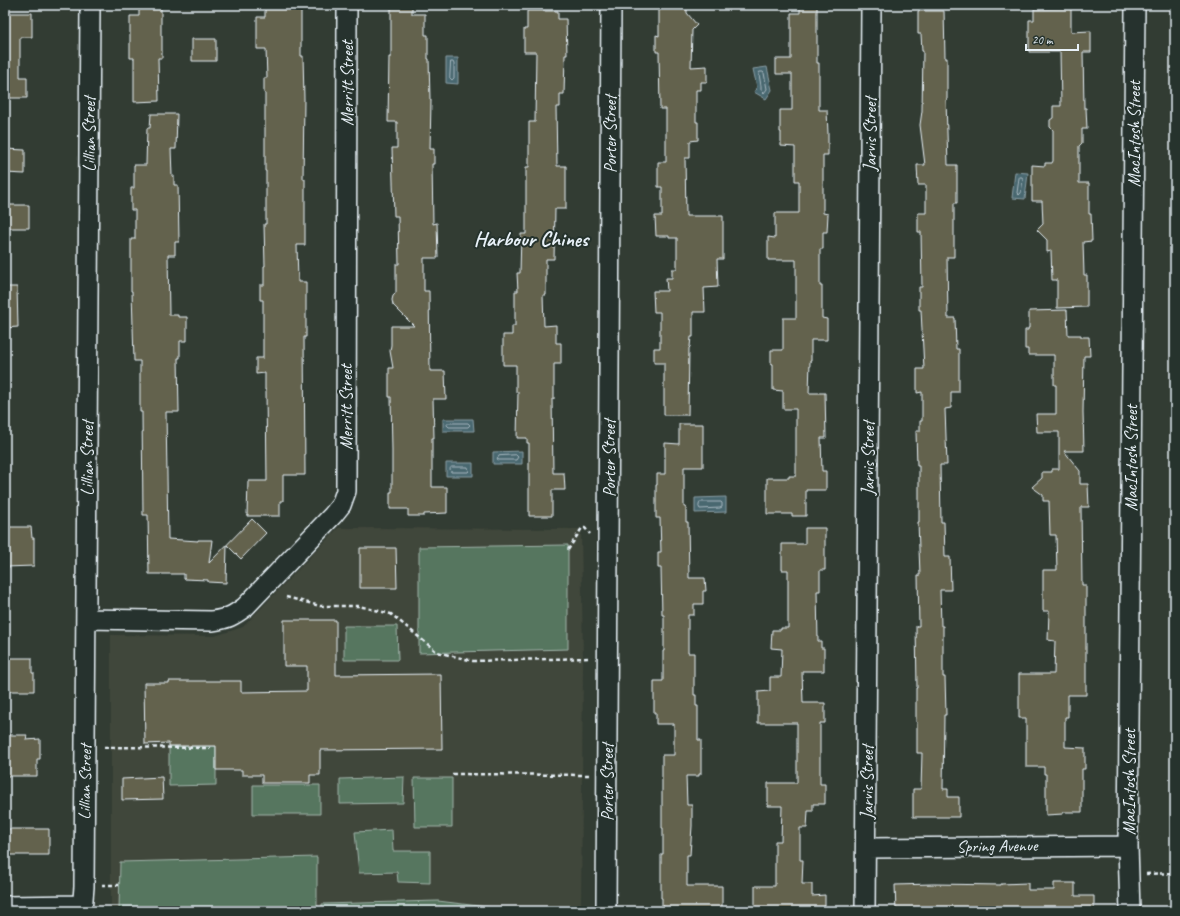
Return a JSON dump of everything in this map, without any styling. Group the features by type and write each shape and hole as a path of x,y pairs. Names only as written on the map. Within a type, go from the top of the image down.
{"street":[{"name":"Lillian Street","path":"82,908 84,887 90,5"},
{"name":"Merritt Street","path":"86,619 212,621 234,616 245,607 341,505 346,490 347,5"},
{"name":"Porter Street","path":"606,911 608,775 611,5"},
{"name":"Jarvis Street","path":"865,911 871,5"},
{"name":"MacIntosh Street","path":"1130,911 1128,846 1135,5"},
{"name":"Spring Avenue","path":"866,848 1128,846"},
{"path":"5,906 82,908"}],"path":[{"path":"568,550 582,528 586,528 589,534 608,535"},
{"path":"286,597 320,606 359,606 391,614 437,652 473,661 608,658"},
{"path":"104,747 210,748"},
{"path":"452,774 608,775"},
{"path":"1129,874 1175,873"},
{"path":"97,886 120,885"}],"shaded area":[{"path":"338,528 581,529 583,661 581,911 111,911 111,635 215,636 243,627"}],"green space":[{"path":"568,545 568,649 419,653 419,547"},
{"path":"344,626 397,626 398,660 344,660"},
{"path":"169,746 216,746 216,785 169,786"},
{"path":"404,777 403,803 340,804 340,779"},
{"path":"414,778 452,778 452,827 415,827"},
{"path":"253,785 320,785 320,814 253,814"},
{"path":"392,830 393,851 430,851 430,883 398,882 397,872 359,873 355,832"},
{"path":"317,857 317,911 119,911 120,862"},
{"path":"438,901 531,911 322,911 322,904"}],"water":[{"path":"446,58 458,58 458,84 446,83"},
{"path":"767,67 772,90 766,99 754,92 757,87 753,69"},
{"path":"1015,172 1028,173 1025,199 1012,198"},
{"path":"443,419 473,419 474,431 443,431"},
{"path":"522,451 522,464 493,464 493,452"},
{"path":"446,463 473,463 473,476 446,476"},
{"path":"726,497 726,512 695,513 695,498"}],"building":[{"path":"139,5 161,5 162,58 158,58 159,101 134,102 134,58 130,58 130,16 139,16"},
{"path":"265,5 301,5 301,56 303,56 304,99 303,179 305,179 305,245 297,245 298,282 306,282 306,337 304,337 305,475 283,475 283,501 280,501 280,516 247,516 248,481 267,481 265,373 256,374 256,358 263,358 263,300 260,300 260,285 264,285 265,266 264,224 266,224 266,171 264,78 267,78 266,49 257,49 257,17 265,17"},
{"path":"391,5 412,5 412,14 425,14 425,35 428,35 431,100 430,149 434,149 434,164 432,164 433,224 437,223 438,258 424,258 424,291 429,291 430,371 445,371 446,399 433,399 434,438 432,438 432,487 447,487 447,513 424,514 424,516 408,516 408,509 390,509 390,492 392,492 392,450 389,368 393,368 390,351 391,326 414,326 393,305 392,300 396,293 396,264 399,264 398,216 394,216 392,148 397,148 397,122 388,122 389,57 391,57"},
{"path":"800,6 817,6 819,110 827,110 828,155 823,155 823,213 828,214 827,232 823,232 823,249 820,249 820,286 822,286 822,318 827,319 827,340 811,340 809,393 825,393 826,438 821,438 822,471 826,471 826,490 806,490 806,516 792,516 792,514 767,514 767,478 789,478 789,476 796,476 796,409 783,409 783,391 773,390 773,364 771,364 771,350 783,350 783,318 796,318 796,260 768,260 768,237 775,238 775,213 799,213 799,181 795,181 795,147 781,146 780,132 780,110 792,110 792,74 776,74 776,59 791,59 791,13 800,13"},
{"path":"659,8 687,8 687,13 697,25 692,30 691,67 707,66 707,82 701,82 701,90 696,90 696,122 698,122 698,140 690,141 690,158 685,158 686,216 723,216 723,259 717,259 718,287 704,288 705,312 693,312 693,337 691,337 689,348 688,415 664,415 664,363 654,363 654,348 660,348 660,312 654,312 653,291 667,291 666,278 672,278 672,269 677,269 677,238 669,238 669,236 656,236 655,216 662,216 662,187 658,187 658,162 666,162 666,109 660,109 659,52 656,52 656,35 659,36"},
{"path":"1071,8 1071,32 1091,31 1091,52 1083,52 1084,108 1086,108 1087,129 1082,129 1082,143 1079,146 1079,183 1089,183 1089,214 1091,214 1092,241 1083,242 1084,275 1087,275 1087,307 1057,308 1057,280 1052,280 1051,251 1047,252 1047,240 1037,230 1043,224 1042,201 1032,201 1032,165 1045,166 1045,163 1052,163 1053,161 1053,130 1050,127 1050,120 1053,118 1053,106 1061,106 1060,52 1029,52 1029,20 1034,20 1034,9"},
{"path":"527,11 558,11 558,19 566,19 567,55 565,55 564,94 560,94 560,107 556,107 557,166 566,166 566,209 555,209 554,259 546,259 546,295 543,295 544,326 556,325 556,343 561,343 561,364 554,364 554,399 552,399 553,473 564,473 565,490 552,490 552,516 529,516 529,443 527,443 527,438 517,438 518,392 516,392 516,365 503,365 503,335 512,335 512,326 515,326 515,291 518,291 517,273 520,273 521,234 526,234 526,167 529,167 529,122 535,122 536,52 524,52 524,29 527,29"},
{"path":"918,11 944,11 945,58 947,58 946,100 948,165 957,165 957,203 954,203 954,257 947,257 948,318 955,318 956,349 959,349 959,392 951,392 951,408 945,409 947,465 940,465 941,522 944,522 945,557 950,557 951,590 940,590 941,626 943,626 943,677 945,677 946,715 944,715 943,789 948,789 948,797 959,797 959,817 913,817 913,789 921,789 922,753 917,753 916,722 916,626 919,626 918,575 920,575 918,522 919,466 917,466 916,431 920,431 920,421 922,421 922,392 917,393 917,369 924,369 921,310 919,310 919,287 922,287 921,232 918,232 918,213 926,213 926,185 918,185 917,165 925,165 920,125 922,111 923,51 921,34 918,34"},
{"path":"5,13 32,13 32,37 20,37 20,77 27,77 27,98 5,98"},
{"path":"192,39 216,39 216,61 192,61"},
{"path":"151,114 177,114 176,149 171,149 172,176 174,176 174,185 178,185 179,242 175,242 175,255 168,255 169,315 187,317 187,341 180,341 180,358 178,358 179,412 166,412 168,539 198,541 212,540 209,563 252,519 266,533 241,559 227,545 226,583 208,582 208,580 184,579 184,574 149,574 148,515 143,515 140,361 134,361 131,291 131,239 135,239 135,210 131,210 131,188 134,188 134,165 146,165 147,128 150,128"},
{"path":"5,149 25,150 25,174 5,173"},
{"path":"5,205 29,205 29,228 5,228"},
{"path":"5,287 17,287 18,327 5,328"},
{"path":"1067,310 1068,335 1081,335 1081,337 1089,337 1090,356 1084,356 1084,451 1064,451 1080,471 1080,484 1088,484 1089,507 1081,507 1082,585 1086,585 1086,695 1068,695 1068,717 1065,717 1065,747 1085,748 1085,769 1082,769 1082,812 1063,812 1063,814 1046,815 1046,774 1044,774 1044,767 1026,767 1026,718 1019,718 1019,674 1054,674 1055,641 1048,640 1049,611 1043,611 1043,570 1057,570 1056,535 1050,535 1049,501 1043,501 1043,495 1032,487 1042,478 1042,472 1052,472 1052,469 1059,469 1059,432 1037,432 1036,414 1056,414 1054,355 1028,355 1028,349 1025,349 1025,330 1028,330 1029,328 1029,311"},
{"path":"679,424 703,424 703,467 684,467 684,507 686,507 686,522 688,522 689,578 705,578 706,591 703,591 703,604 694,604 694,615 688,615 688,653 694,653 694,695 696,695 696,706 698,706 698,740 701,740 701,774 699,774 699,776 686,776 687,805 692,805 690,855 687,855 687,886 722,886 722,911 664,911 661,898 661,854 663,854 662,755 674,755 674,724 656,724 656,713 654,713 654,681 663,681 664,651 664,615 662,615 661,568 658,568 658,552 661,552 660,518 656,518 656,485 657,474 665,474 665,443 679,444"},
{"path":"5,527 31,527 32,538 34,538 34,566 5,567"},
{"path":"805,528 825,528 825,570 820,570 820,591 817,591 818,641 821,641 821,648 824,648 824,671 802,671 803,703 825,703 825,723 820,723 820,784 825,784 825,804 813,804 813,811 808,811 807,828 800,828 800,860 803,860 802,884 812,884 812,896 825,895 825,911 755,911 755,886 775,886 775,841 781,841 782,806 768,806 768,783 797,783 797,723 758,723 758,692 770,691 770,677 781,677 782,649 771,648 772,630 788,628 788,570 782,570 782,544 805,544"},
{"path":"360,548 396,548 397,588 360,588"},
{"path":"284,620 336,620 336,675 441,674 442,749 320,750 320,775 310,775 310,783 262,783 262,775 242,775 242,770 216,770 216,746 169,746 169,743 145,744 144,683 169,683 169,681 241,681 241,692 307,691 307,666 284,666"},
{"path":"5,658 32,658 34,691 9,691 9,679 5,679"},
{"path":"5,735 27,735 26,740 40,739 40,759 37,759 37,776 5,776"},
{"path":"162,777 163,799 122,800 122,779"},
{"path":"5,829 49,829 49,855 5,855"},
{"path":"1028,883 1028,890 1054,890 1054,883 1075,883 1075,896 1094,896 1094,911 896,911 895,885 1001,885"}],"district":[{"name":"Harbour Chines","path":"531,239"}]}
